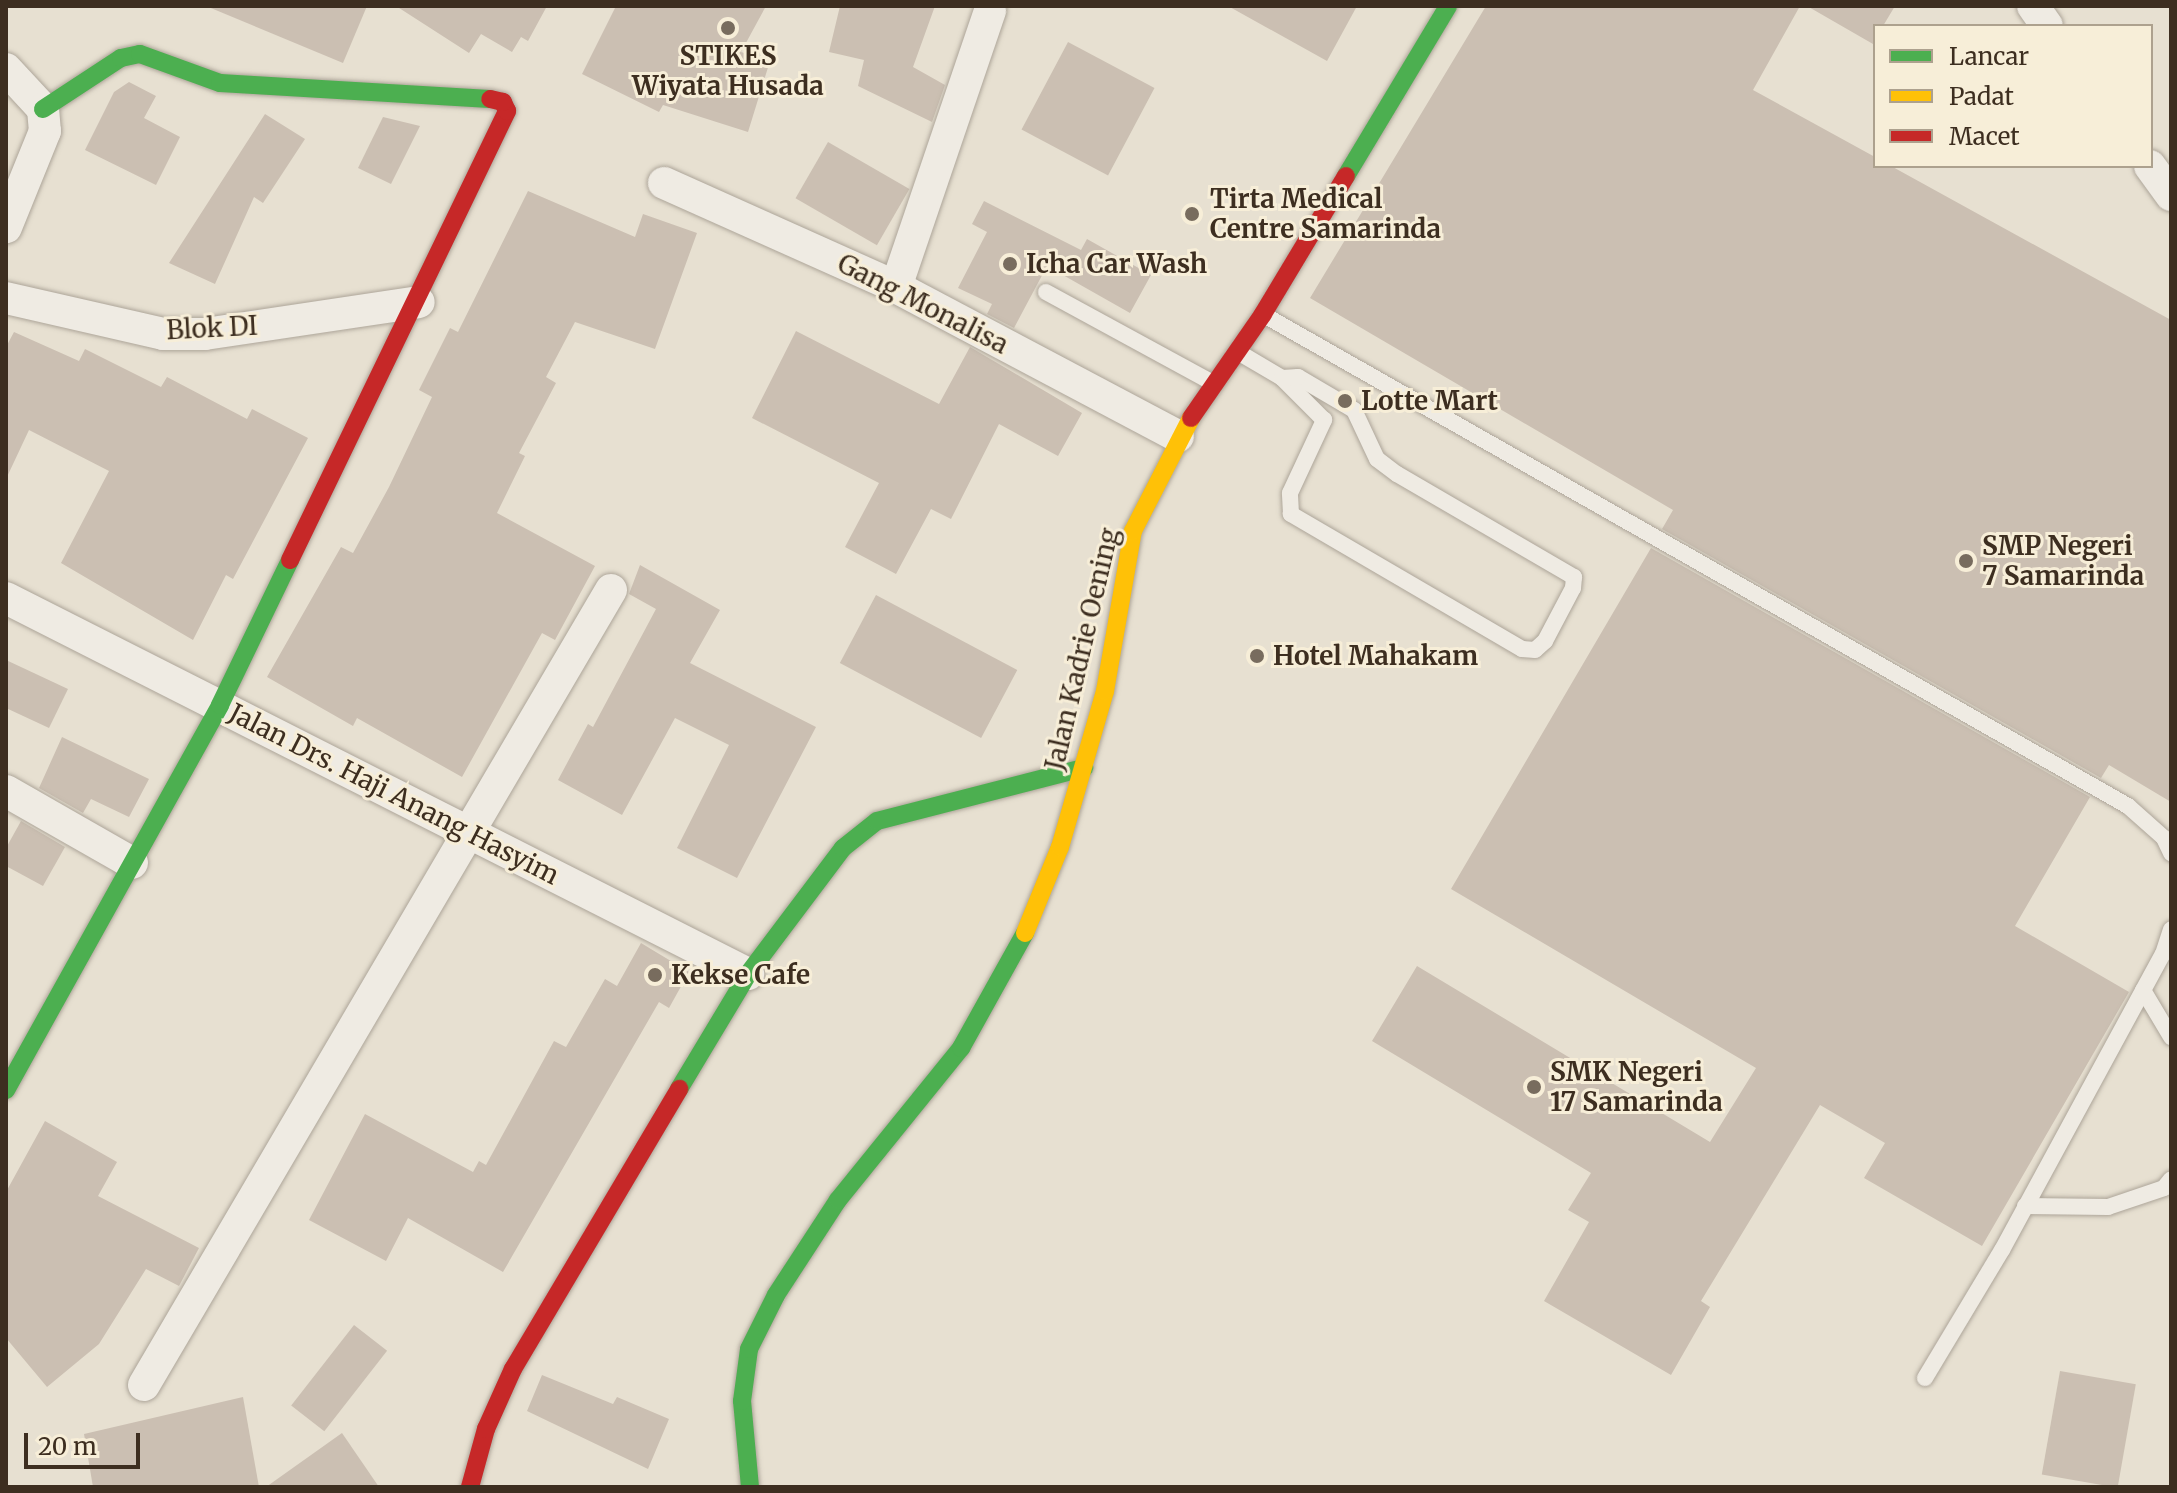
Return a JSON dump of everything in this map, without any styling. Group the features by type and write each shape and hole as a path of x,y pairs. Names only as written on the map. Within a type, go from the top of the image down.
{"street":[{"name":"Jalan Kadrie Oening","path":"750,1487 742,1401 749,1349 776,1295 838,1200 961,1048 1021,944 1060,847 1105,691 1133,531 1178,436 1263,314 1448,6"},
{"path":"2033,6 2046,24"},
{"path":"896,287 992,8"},
{"path":"6,1090 220,705 419,302 505,118 503,102 220,83 140,54 121,58 43,109"},
{"path":"6,69 43,109 38,153 6,227"},
{"path":"2151,168 2171,195"},
{"name":"Gang Monalisa","path":"664,183 896,287 1178,436"},
{"name":"Blok DI","path":"6,298 177,334 237,330 419,302"},
{"path":"144,1385 472,834 611,590"},
{"name":"Jalan Drs. Haji Anang Hasyim","path":"6,598 748,974"},
{"path":"470,1487 486,1429 513,1369 748,974 843,848 877,821 1084,768"},
{"path":"6,791 132,863"}],"lane":[{"path":"1046,292 1214,383"},
{"path":"1263,314 2128,806 2164,838 2171,853"},
{"path":"1236,351 1282,378 1324,420 1290,493 1291,514 1522,649 1535,650 1545,641 1573,588 1574,577 1397,474 1377,459 1354,410 1298,377 1282,378"},
{"path":"1925,1378 2025,1206 2143,990 2171,929"},
{"path":"2143,990 2171,1037"},
{"path":"2025,1206 2108,1207 2164,1188 2171,1179"}],"building":[{"path":"206,6 367,6 343,63"},
{"path":"396,6 547,6 528,41 521,37 512,52 481,34 469,53"},
{"path":"616,6 766,6 741,52 770,61 748,132 663,105 659,112 582,74"},
{"path":"840,6 935,6 913,67 945,85 932,122 858,86 864,60 829,52"},
{"path":"1228,6 1357,6 1327,61"},
{"name":"SMP Negeri 7 Samarinda","path":"1486,6 1800,6 1753,90 1873,156 1873,168 1895,168 2171,320 2171,802 2109,765 2101,778 1662,529 1673,510 1310,298"},
{"path":"1807,6 1895,6 1884,24 1873,24 1873,44"},
{"path":"1068,42 1155,88 1108,175 1022,129"},
{"path":"129,82 156,96 144,118 180,137 156,185 85,150 114,92"},
{"path":"265,114 305,139 263,203 254,197 215,284 169,263"},
{"path":"383,117 420,126 391,184 358,168"},
{"path":"828,142 909,189 877,245 796,198"},
{"path":"528,191 635,237 643,214 697,233 655,349 575,322 546,377 556,383 519,453 525,456 497,513 595,566 555,640 542,633 462,777 357,718 353,726 267,677 341,547 353,553 389,487 432,397 419,390 450,328 458,332"},
{"path":"984,201 1081,250 1087,239 1151,275 1130,313 1047,266 1014,328 987,314 992,304 958,288 987,232 972,224"},
{"path":"796,331 939,404 970,347 1082,413 1058,456 999,424 951,519 931,509 896,574 845,547 879,483 752,418"},
{"path":"14,332 79,361 85,349 161,387 167,377 247,419 252,409 308,438 233,579 226,575 193,640 61,563 109,471 29,430 6,479 6,347"},
{"path":"1651,548 2090,797 2015,926 2129,992 1982,1246 1864,1178 1885,1143 1820,1105 1701,1301 1710,1307 1671,1375 1544,1301 1589,1222 1568,1210 1591,1173 1372,1041 1417,966 1710,1142 1756,1068 1451,889"},
{"path":"640,565 720,610 690,663 816,727 737,878 677,848 729,745 675,718 622,815 558,780 588,724 593,727 656,609 629,594"},
{"path":"876,595 1017,670 981,738 840,663"},
{"path":"6,660 68,689 49,728 6,708"},
{"path":"62,737 149,779 129,817 91,799 83,813 39,788"},
{"path":"21,821 65,847 43,886 6,866 6,848"},
{"path":"641,943 689,972 669,1008 659,1002 503,1272 408,1218 386,1261 309,1220 365,1114 473,1172 479,1161 486,1165 554,1041 566,1047 605,979 617,986"},
{"path":"45,1121 117,1162 98,1196 199,1248 179,1286 146,1269 99,1344 47,1387 6,1338 6,1192"},
{"path":"354,1325 387,1351 324,1431 291,1405"},
{"path":"2060,1371 2136,1384 2118,1487 2042,1474"},
{"path":"542,1375 613,1404 617,1397 669,1419 648,1469 527,1411"},
{"path":"243,1397 259,1487 93,1487 84,1434"},
{"path":"342,1433 379,1487 266,1487"}],"traffic: fast":[{"path":"1346,176 1448,6"},
{"path":"43,109 121,58 140,54 220,83 490,99"},
{"path":"6,1090 220,705 290,560"},
{"path":"679,1089 748,974 843,848 877,821 1084,768"},
{"path":"750,1487 742,1401 749,1349 776,1295 838,1200 961,1048 1025,933"}],"traffic: slow":[{"path":"1025,933 1060,847 1105,691 1133,531 1191,418"}],"traffic: jam":[{"path":"290,560 507,111 503,102 490,99"},
{"path":"1191,418 1263,314 1346,176"},
{"path":"470,1487 486,1429 513,1369 679,1089"}],"place":[{"name":"STIKES Wiyata Husada","path":"728,28"},
{"name":"Tirta Medical Centre Samarinda","path":"1192,214"},
{"name":"Icha Car Wash","path":"1010,264"},
{"name":"Lotte Mart","path":"1345,401"},
{"name":"SMP Negeri 7 Samarinda","path":"1966,561"},
{"name":"Hotel Mahakam","path":"1257,656"},
{"name":"Kekse Cafe","path":"655,975"},
{"name":"SMK Negeri 17 Samarinda","path":"1534,1087"}]}
